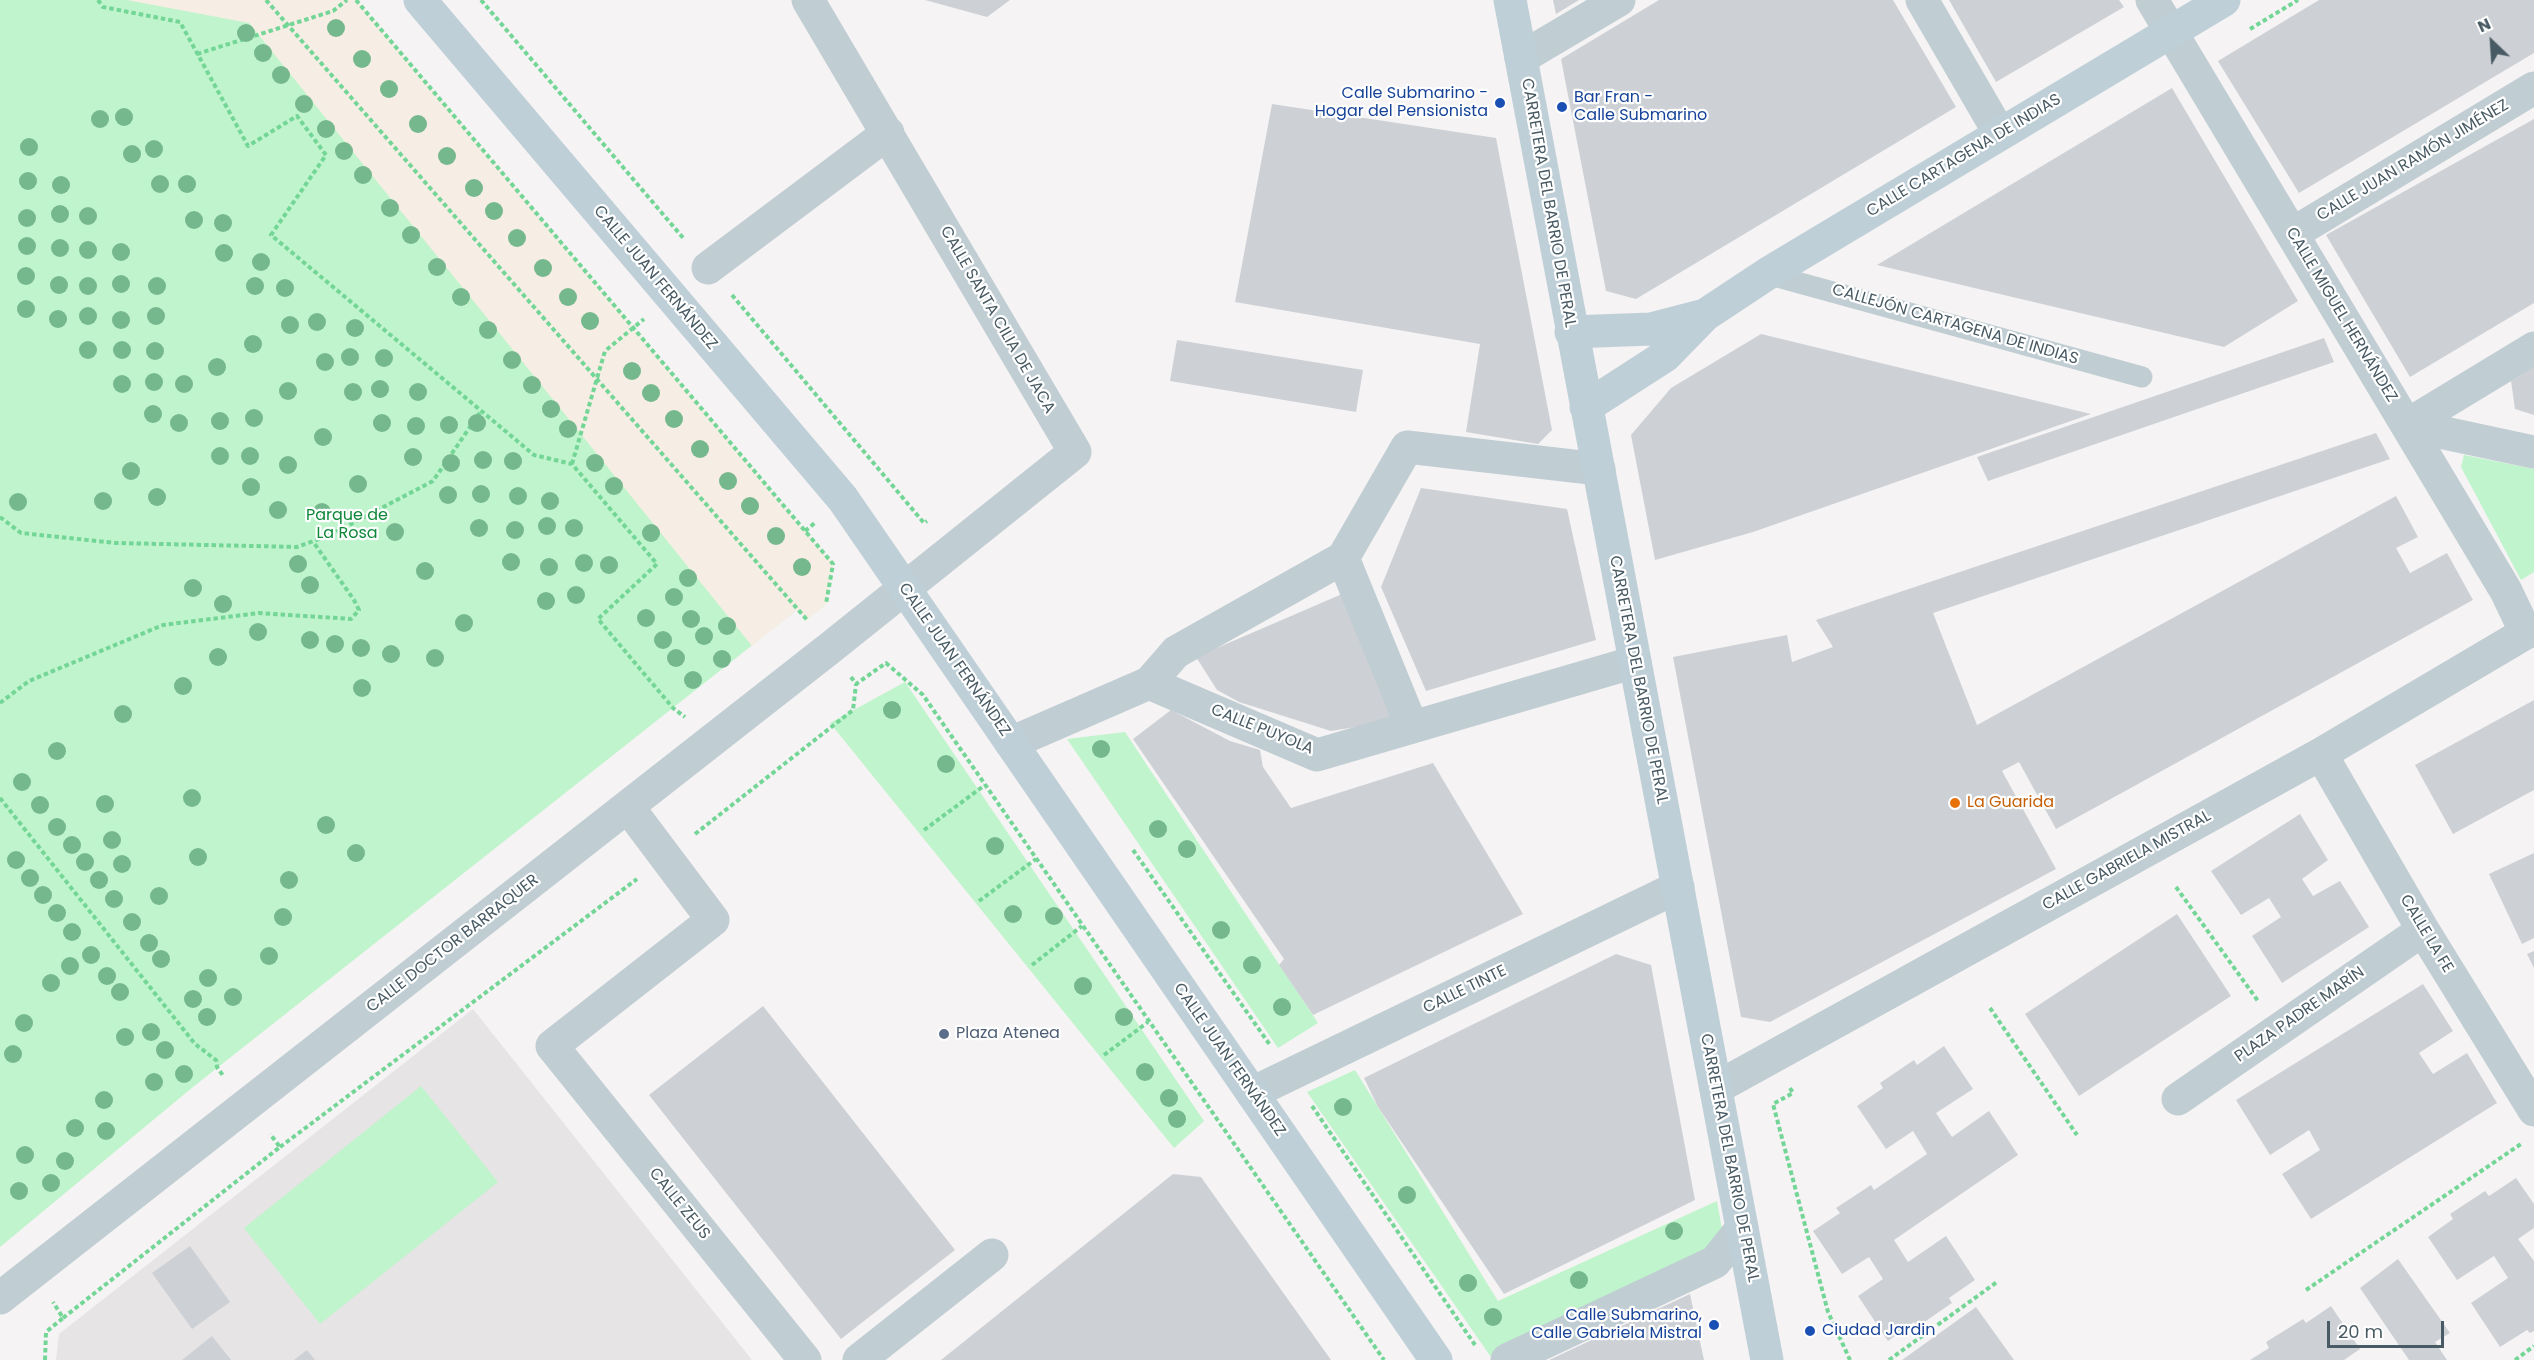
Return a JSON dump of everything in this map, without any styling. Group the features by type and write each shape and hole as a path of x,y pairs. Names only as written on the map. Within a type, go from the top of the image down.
{"street":[{"name":"CALLE JUAN FERNÁNDEZ","path":"420,0 843,499 1436,1360"},
{"name":"CALLE SANTA CILIA DE JACA","path":"808,0 1075,452 905,588"},
{"name":"CARRETERA DEL BARRIO DE PERAL","path":"1510,0 1767,1360"},
{"path":"1521,57 1619,0"},
{"path":"1922,0 2000,134"},
{"name":"CALLE MIGUEL HERNÁNDEZ","path":"2152,0 2530,631"},
{"name":"CALLE CARTAGENA DE INDIAS","path":"1586,407 1665,356 1705,315 1767,274 2224,0"},
{"name":"CALLE JUAN RAMÓN JIMÉNEZ","path":"2292,234 2534,88"},
{"path":"708,268 888,133"},
{"name":"CALLE CARTAGENA DE INDIAS","path":"1571,332 1651,329 1705,315"},
{"path":"2407,425 2534,348"},
{"path":"2407,425 2534,452"},
{"path":"1011,742 1149,683 1176,652 1343,558 1407,447 1599,469"},
{"path":"1343,558 1412,728"},
{"name":"CALLE DOCTOR BARRAQUER","path":"0,1298 905,588"},
{"name":"CALLE GABRIELA MISTRAL","path":"1716,1088 2321,754 2530,631"},
{"name":"CALLE PUYOLA","path":"1149,683 1317,755 1635,662"},
{"name":"CALLE LA FE","path":"2321,754 2531,1110"},
{"path":"628,807 666,857"},
{"name":"CALLE ZEUS","path":"666,857 713,920 552,1046 805,1360"},
{"name":"CALLE TINTE","path":"1252,1093 1677,887"},
{"name":"PLAZA PADRE MARÍN","path":"2178,1099 2423,930"},
{"path":"1507,1360 1715,1262 1742,1228"},
{"path":"859,1360 992,1255"}],"lane":[{"name":"CALLEJÓN CARTAGENA DE INDIAS","path":"1767,274 2142,377"}],"path":[{"path":"98,0 103,7 180,22 248,146 297,116 327,155 272,235 534,455 572,464 657,564 598,619 673,708 685,717"},
{"path":"63,1318 280,1147 666,857 853,710 856,684 807,620 266,0"},
{"path":"197,54 333,11 347,0"},
{"path":"356,0 833,564 826,604 820,609"},
{"path":"481,0 924,523 931,518"},
{"path":"572,464 604,351 670,297"},
{"path":"0,517 21,533 116,543 297,547 314,543 433,481 481,411"},
{"path":"0,703 29,681 163,625 259,613 351,619 359,610 314,543"},
{"path":"807,620 813,615"},
{"path":"856,684 886,663 923,695 1384,1360"},
{"path":"924,830 985,786"},
{"path":"0,798 195,1044 216,1060 217,1067 280,1147"},
{"path":"979,901 1036,859"},
{"path":"2176,887 2278,1029"},
{"path":"1032,965 1082,926"},
{"path":"1990,1008 2077,1135"},
{"path":"1104,1055 1148,1022"},
{"path":"1771,1056 1793,1093 1773,1104 1828,1312 1850,1360"},
{"path":"2306,1290 2531,1110"},
{"path":"1889,1360 1997,1282"},
{"path":"2516,1360 2534,1346"}],"shaded area":[{"path":"473,1009 752,1360 56,1360 59,1334"}],"green space":[{"name":"Parque de La Rosa","path":"0,0 356,0 833,564 826,604 807,620 798,609 193,1087 0,1247"},
{"path":"2464,455 2534,469 2534,572 2521,580 2461,467"},
{"path":"905,682 1204,1121 1174,1148 830,723"},
{"path":"1125,732 1318,1023 1278,1048 1067,739"},
{"path":"1355,1070 1498,1301 1717,1201 1729,1269 1493,1360 1307,1092"},
{"path":"421,1086 498,1182 320,1324 244,1228"}],"sand":[{"path":"127,0 356,0 833,564 826,604 807,620 798,609 752,646 249,23"}],"building":[{"path":"925,0 1010,0 987,17"},
{"path":"1553,0 1579,0 1556,14"},
{"path":"1659,0 1893,0 1956,107 1636,299 1606,291 1561,59"},
{"path":"1949,0 2119,0 2124,7 1996,82"},
{"path":"2319,0 2534,0 2534,53 2299,193 2218,61"},
{"path":"2172,88 2298,301 2224,347 1877,265"},
{"path":"1272,104 1496,138 1552,430 1538,444 1466,432 1480,344 1235,302"},
{"path":"2534,119 2534,303 2410,377 2326,235"},
{"path":"1761,334 2091,414 1753,532 1655,560 1631,435 1671,388"},
{"path":"2324,338 2334,362 1988,481 1977,457"},
{"path":"1177,340 1363,370 1356,412 1170,381"},
{"path":"2534,367 2534,415 2515,409 2511,381"},
{"path":"2376,433 2390,459 1933,613 1977,725 2396,496 2418,537 2396,548 2410,573 2447,553 2473,600 2056,829 2019,762 2002,771 2056,869 1770,1022 1741,1017 1673,657 1787,635 1792,662 1833,647 1816,620"},
{"path":"1421,488 1567,509 1596,640 1426,691 1381,587"},
{"path":"1342,594 1393,721 1331,731 1239,702 1217,690 1196,657"},
{"path":"2534,700 2534,790 2453,834 2415,765"},
{"path":"1171,710 1230,741 1260,750 1263,767 1291,808 1433,763 1523,914 1313,1015 1279,965 1284,959 1133,739"},
{"path":"2300,814 2328,860 2302,879 2313,896 2340,881 2369,927 2282,983 2252,936 2281,917 2269,898 2241,915 2211,871"},
{"path":"2534,853 2534,938 2522,944 2489,874"},
{"path":"2177,914 2231,996 2079,1096 2025,1014"},
{"path":"2534,951 2534,968 2527,954"},
{"path":"1616,954 1651,965 1695,1200 1504,1294 1378,1107 1364,1078"},
{"path":"2423,984 2453,1031 2419,1053 2433,1074 2467,1053 2497,1103 2311,1219 2282,1174 2320,1150 2309,1130 2270,1155 2236,1100"},
{"path":"763,1006 955,1250 841,1339 649,1095"},
{"path":"1944,1046 1973,1089 1936,1113 1952,1137 1989,1111 2018,1155 1894,1240 1908,1262 1946,1236 1975,1280 1949,1298 1952,1303 1917,1327 1914,1322 1888,1341 1858,1296 1883,1279 1869,1257 1842,1274 1813,1231 1840,1213 1836,1208 1871,1185 1874,1190 1927,1154 1913,1131 1886,1149 1857,1106 1883,1088 1880,1083 1914,1060 1917,1065"},
{"path":"1173,1174 1201,1177 1331,1360 941,1360"},
{"path":"2516,1178 2534,1204 2534,1228 2518,1239 2534,1261 2534,1331 2530,1333 2527,1330 2500,1347 2471,1303 2508,1278 2494,1256 2457,1280 2428,1237 2453,1219 2450,1214 2485,1191 2489,1196"},
{"path":"190,1246 230,1302 192,1329 152,1273"},
{"path":"2398,1259 2450,1333 2435,1342 2447,1360 2409,1360 2360,1288"},
{"path":"1690,1294 1704,1360 1549,1360"},
{"path":"2331,1306 2360,1349 2344,1360 2250,1360 2269,1348 2266,1342 2303,1319 2306,1323"},
{"path":"1976,1307 2014,1360 1902,1360"},
{"path":"212,1336 231,1360 182,1360"},
{"path":"307,1350 315,1360 294,1360"}],"place":[{"name":"Calle Submarino - Hogar del Pensionista","path":"1500,103"},
{"name":"Bar Fran - Calle Submarino","path":"1562,107"},
{"name":"La Guarida","path":"1955,803"},
{"name":"Plaza Atenea","path":"944,1034"},
{"name":"Calle Submarino, Calle Gabriela Mistral","path":"1714,1325"},
{"name":"Ciudad Jardin","path":"1810,1331"}]}
